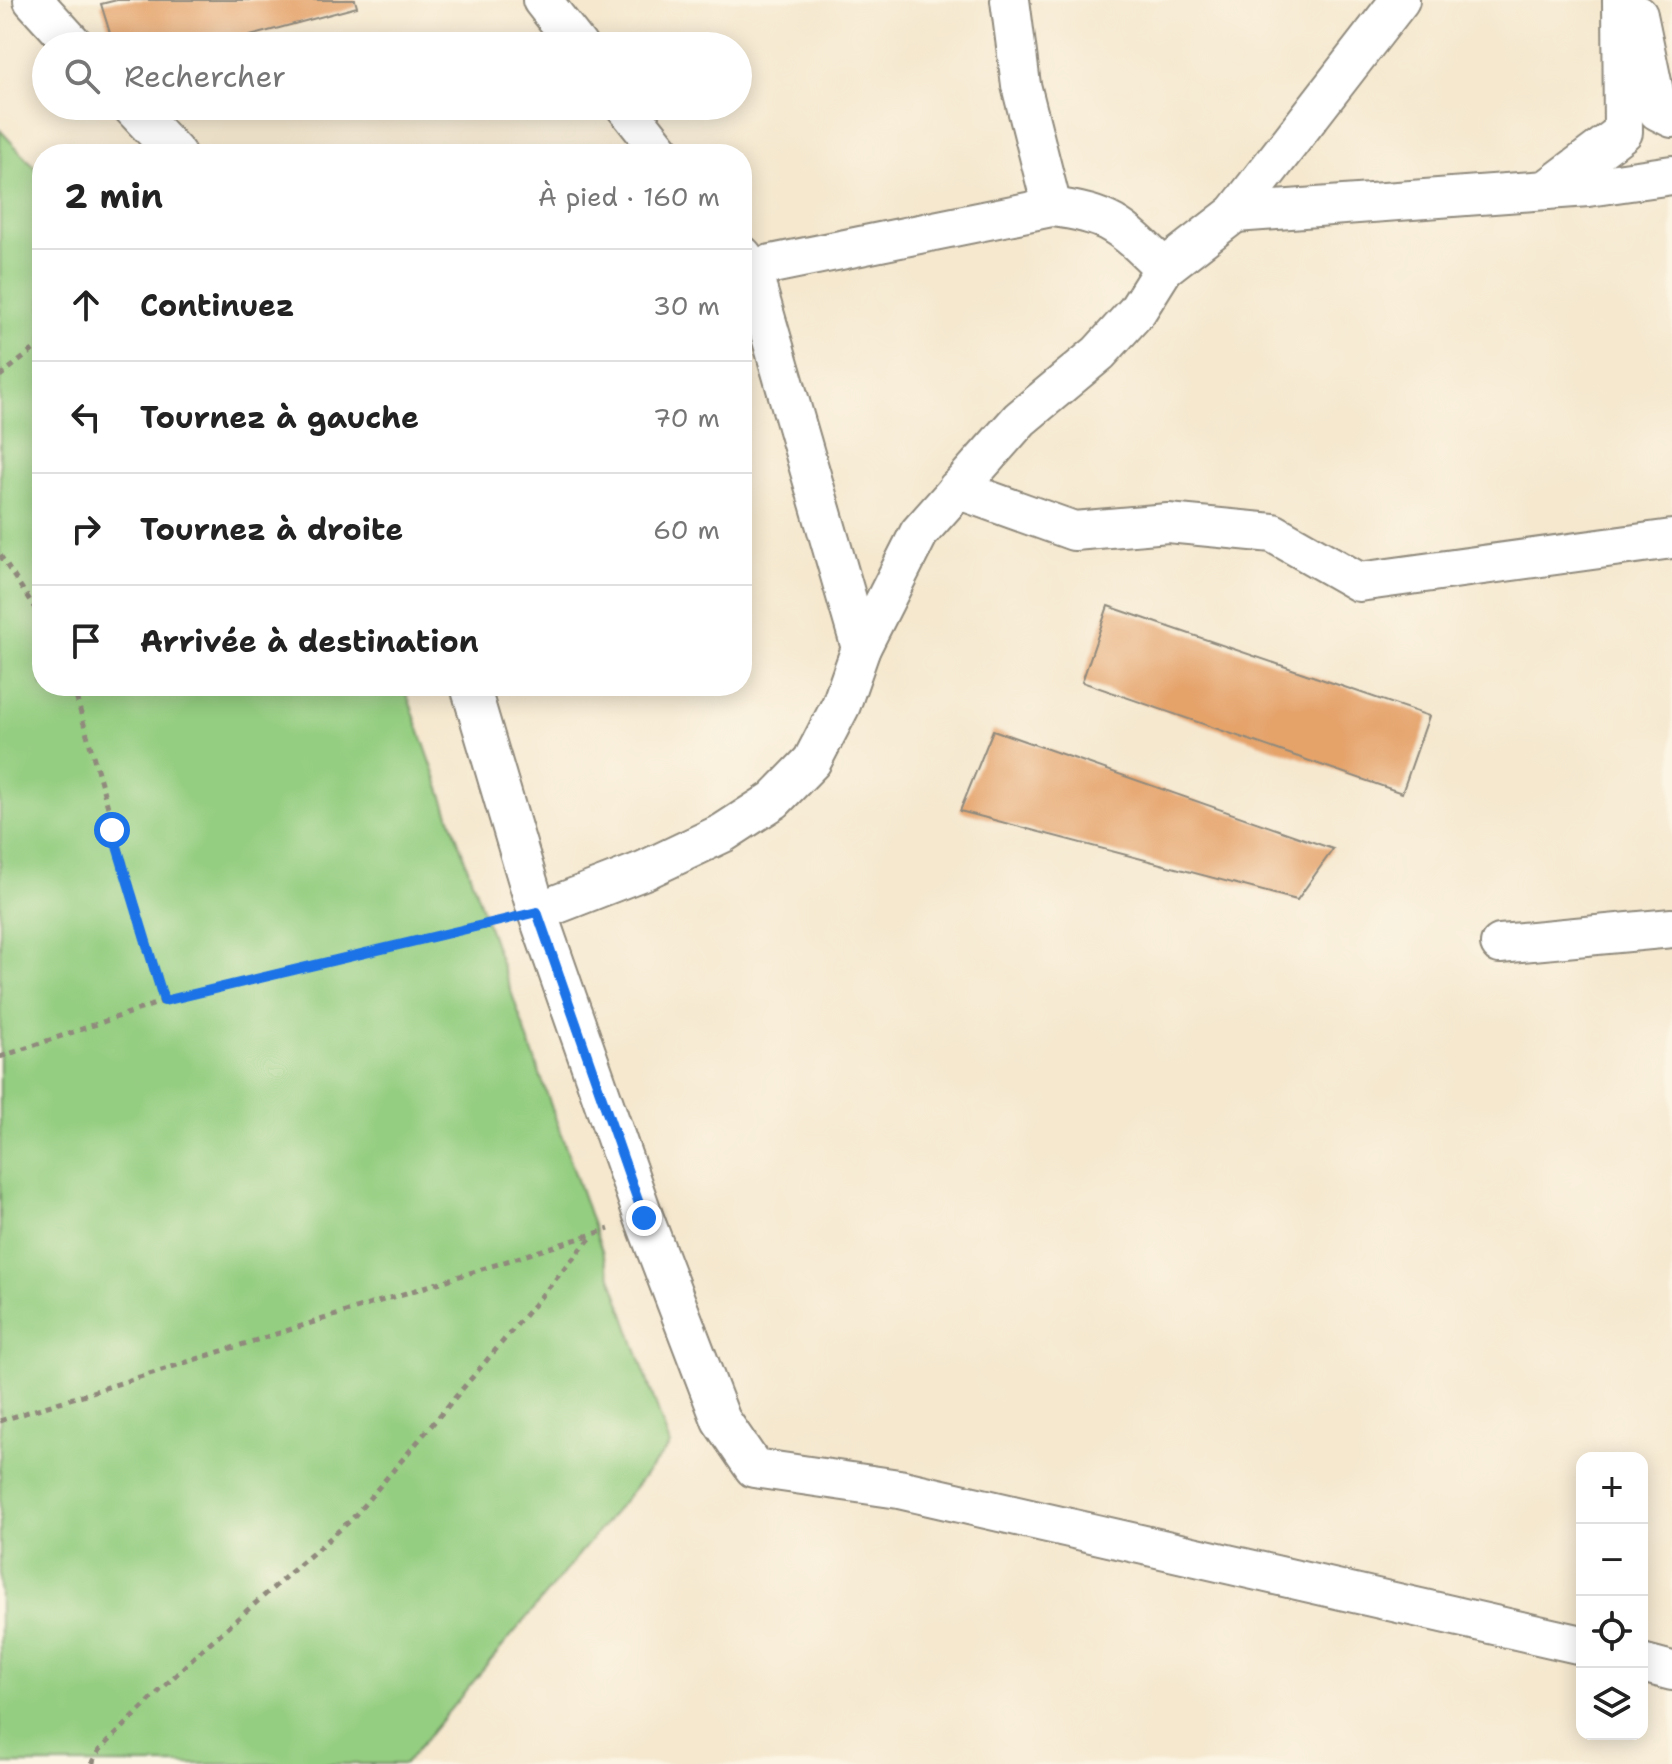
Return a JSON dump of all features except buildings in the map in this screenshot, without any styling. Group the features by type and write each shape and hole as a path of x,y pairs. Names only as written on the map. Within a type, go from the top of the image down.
{"street":[{"path":"33,0 62,32"},
{"path":"542,0 567,32"},
{"path":"1010,0 1021,85 1052,207"},
{"path":"537,912 671,858 723,833 774,800 812,761 841,705 861,648 919,533 1020,419 1099,353 1137,311 1164,268 1235,213 1400,0"},
{"path":"1546,190 1623,132 1622,0"},
{"path":"1635,0 1658,111 1672,118"},
{"path":"144,120 167,144"},
{"path":"636,120 655,144"},
{"path":"1235,213 1546,190 1672,175"},
{"path":"752,263 1052,207 1091,212 1124,229 1164,268"},
{"path":"752,287 861,648"},
{"path":"957,489 1074,531 1168,523 1273,533 1359,582 1672,539"},
{"path":"473,696 537,912 644,1218 721,1420 754,1468 914,1492 1576,1644"},
{"path":"1500,944 1672,928"},
{"path":"1648,1665 1672,1671"}],"path":[{"path":"0,376 32,351"},
{"path":"0,555 32,604"},
{"path":"76,696 164,1001"},
{"path":"0,1057 164,1001 537,912"},
{"path":"0,1421 644,1218"},
{"path":"92,1764 100,1750 197,1654 351,1520 594,1234"}],"green space":[{"path":"0,130 32,164 32,696 408,696 670,1445 405,1764 0,1764"}],"route":[{"path":"112,830 164,1001 537,912 644,1218"}]}
